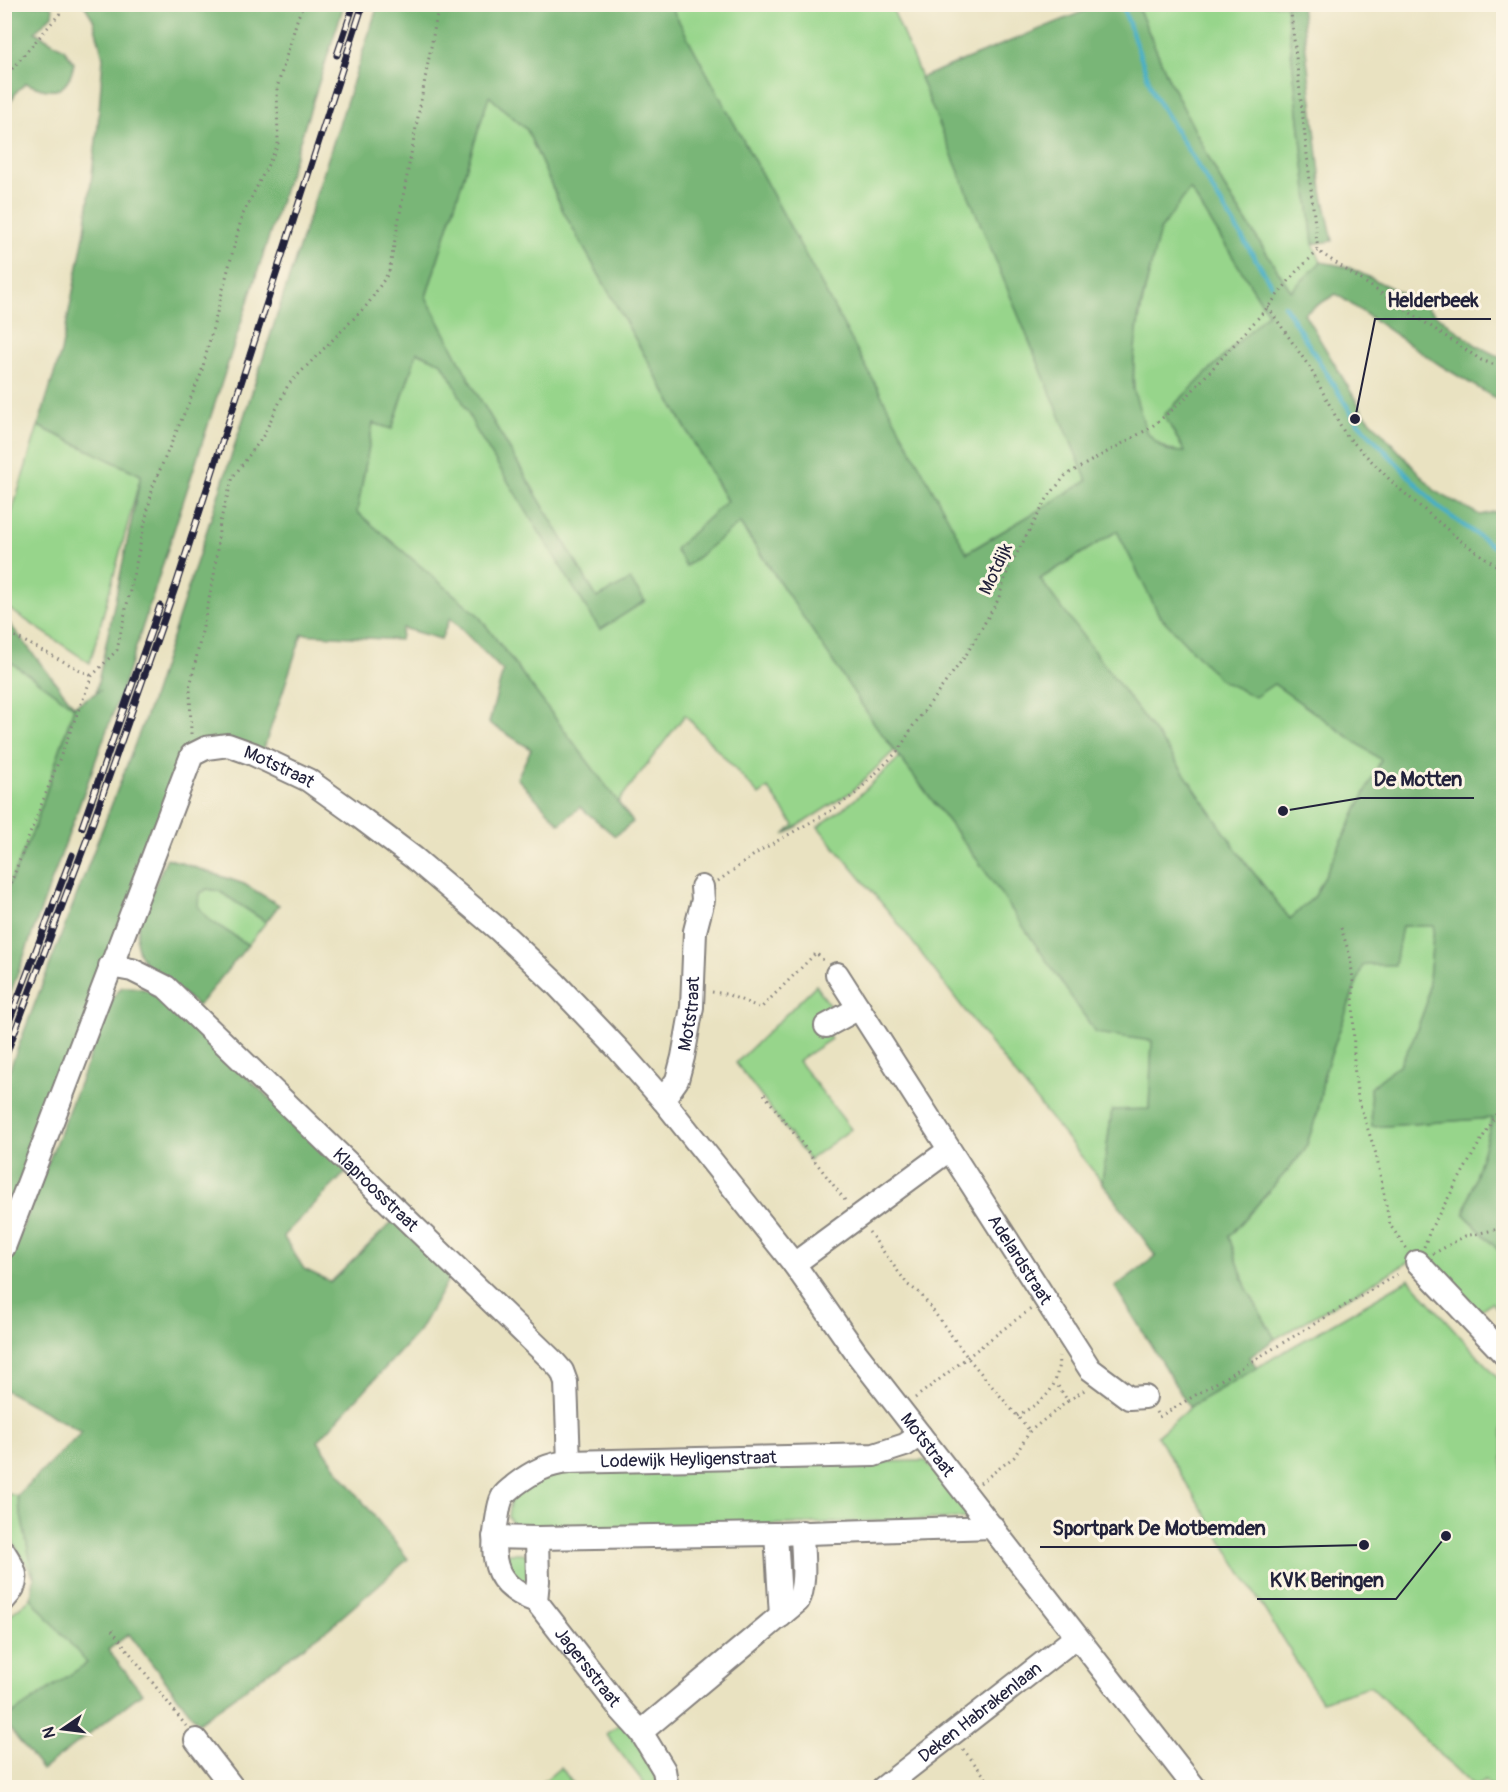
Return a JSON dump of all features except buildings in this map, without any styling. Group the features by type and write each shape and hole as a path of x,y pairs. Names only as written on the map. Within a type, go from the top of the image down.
{"street":[{"name":"Motstraat","path":"192,755 206,748 228,745 254,754 308,780 414,858 507,938 556,984 663,1100 794,1264 857,1354 1195,1788"},
{"path":"4,1247 192,755"},
{"name":"Motstraat","path":"663,1100 677,1080 683,1057 692,992 695,932 702,894"},
{"name":"Klaproosstraat","path":"110,966 132,970 166,987 555,1363 562,1371 566,1382 569,1462"},
{"name":"Adelardstraat","path":"837,974 1090,1369 1129,1398 1145,1397"},
{"path":"826,1026 859,1008"},
{"path":"794,1264 949,1150"},
{"path":"1417,1262 1503,1354"},
{"name":"Lodewijk Heyligenstraat","path":"536,1601 515,1593 500,1578 494,1557 494,1537 502,1497 530,1474 545,1466 569,1462 874,1455 905,1445 920,1435"},
{"path":"494,1537 776,1534 993,1527"},
{"path":"641,1732 798,1601 801,1594 802,1532"},
{"path":"776,1534 781,1616"},
{"path":"536,1601 537,1538"},
{"path":"4,1552 10,1578 15,1584 12,1593 4,1600"},
{"name":"Jagersstraat","path":"536,1601 621,1710 641,1732 664,1770 667,1788"},
{"name":"Deken Habrakenlaan","path":"883,1788 1076,1637"},
{"path":"196,1740 233,1788"}],"path":[{"path":"4,78 68,4"},
{"path":"4,900 92,676 117,650 153,486 201,374 242,216 278,145 277,88 304,4"},
{"path":"192,755 190,687 214,576 220,522 233,477 261,438 288,385 368,304 388,272 439,4"},
{"path":"1290,4 1318,251 1481,360 1503,368"},
{"name":"Motdijk","path":"702,894 752,856 829,812 855,794 899,750 913,726 966,655 998,600 1008,569 1048,497 1066,475 1150,428 1183,401 1268,307 1296,272 1318,251"},
{"path":"1268,307 1310,368 1345,434 1396,486 1461,542 1503,571"},
{"path":"4,631 92,676"},
{"path":"1341,928 1350,956 1353,980 1354,1057 1358,1099 1378,1162 1390,1225 1417,1262"},
{"path":"692,992 726,994 761,1008 816,954 837,974"},
{"path":"764,1094 908,1285 920,1293 968,1358 1030,1431"},
{"path":"1417,1262 1431,1228 1503,1100"},
{"path":"1145,1397 1159,1417 1417,1262 1465,1236 1503,1228"},
{"path":"900,1410 968,1358 981,1345 1045,1300"},
{"path":"1017,1416 1048,1395 1056,1383 1060,1348 1057,1338 1060,1324"},
{"path":"967,1494 1014,1457 1030,1431 1068,1401 1056,1383"},
{"path":"112,1630 196,1740"},
{"path":"951,1733 994,1788"}],"green space":[{"path":"16,5 49,5 53,8 52,15 35,32 64,49 74,63 68,81 63,87 51,90 26,83 17,91 5,111 5,17"},
{"path":"84,5 344,5 127,675 5,1008 5,894 35,826 74,707 5,658 5,618 74,706 101,690 96,692 141,475 38,426 61,352 85,231 98,125 103,57 93,19"},
{"path":"378,5 670,5 967,553 1087,481 920,78 1099,5 1137,5 1169,80 1224,187 1291,291 1321,262 1348,267 1418,301 1476,345 1503,359 1503,403 1440,365 1336,294 1304,313 1363,412 1436,492 1480,515 1503,510 1503,1255 1464,1214 1493,1118 1372,1127 1370,1088 1400,1064 1413,1040 1427,1002 1434,926 1402,926 1395,965 1363,965 1324,1074 1318,1111 1305,1150 1229,1237 1246,1287 1275,1339 1250,1357 1257,1368 1189,1407 1115,1287 1156,1256 1102,1182 1112,1110 1149,1109 1152,1041 1096,1033 981,865 876,726 740,523 686,566 675,549 727,501 563,211 527,130 489,96 426,297 477,394 597,598 630,580 645,601 600,630 476,430 442,363 417,352 392,429 373,423 357,512 478,615 633,822 615,836 580,807 560,824 517,778 531,749 489,723 503,671 450,618 441,639 402,628 400,640 302,634 263,751 205,740 5,1223 5,1081 150,705","holes":["1190,189 1268,313 1164,415 1185,452 1169,451 1159,445 1146,431 1133,388 1139,313 1160,230","1117,531 1159,615 1220,680 1255,697 1274,684 1381,760 1315,896 1290,919 1245,862 1171,754 1040,579"]},
{"path":"670,5 891,5 1088,481 966,553"},
{"path":"1137,5 1286,5 1313,244 1321,262 1291,291 1224,187 1169,80"},
{"path":"1286,5 1301,5 1322,191 1333,241 1313,244"},
{"path":"489,96 527,130 563,211 727,502 675,550 687,566 739,523 895,750 851,792 784,835 794,825 768,788 759,795 685,715 618,802 478,615 357,512 373,423 392,429 417,352 442,363 600,629 645,601 597,598 477,394 426,297"},
{"path":"1190,188 1269,313 1164,415 1185,453 1161,445 1145,429 1137,406 1134,379 1139,321 1156,240 1163,224"},
{"path":"38,426 141,475 90,663 5,606 5,535"},
{"path":"1117,531 1159,615 1274,684 1381,760 1315,896 1290,919 1245,862 1040,579"},
{"path":"5,658 74,707 35,826 5,894"},
{"path":"900,757 981,865 1152,1041 1149,1110 1112,1110 1102,1182 986,1038 894,918 818,827 853,801"},
{"path":"167,858 244,884 279,905 266,922 219,891 207,889 199,894 198,906 208,919 248,945 198,1006 146,965 139,953 136,941 140,918"},
{"path":"207,889 219,891 266,922 248,945 208,919 197,906 198,894"},
{"path":"1434,925 1427,1002 1413,1040 1400,1064 1370,1088 1372,1127 1493,1118 1464,1214 1503,1255 1503,1315 1491,1302 1476,1314 1421,1255 1275,1339 1246,1287 1229,1237 1305,1150 1318,1111 1324,1074 1363,964 1402,926"},
{"path":"816,985 832,1009 818,1017 831,1039 798,1061 851,1129 809,1160 736,1063"},
{"path":"122,987 148,991 170,1005 347,1171 283,1236 304,1269 331,1282 396,1218 452,1273 419,1331 318,1441 408,1559 328,1629 198,1723 129,1634 108,1650 142,1693 42,1770 5,1723 5,1719 87,1663 31,1598 34,1577 17,1496 82,1432 5,1390 4,1275 113,997"},
{"path":"1409,1279 1503,1384 1503,1787 1491,1787 1485,1781 1474,1787 1370,1686 1321,1701 1157,1436 1194,1404"},
{"path":"926,1461 969,1513 967,1518 525,1533 514,1527 508,1517 511,1496 561,1469"},
{"path":"5,1493 17,1496 34,1577 5,1531"},
{"path":"508,1553 528,1555 530,1584 525,1589 501,1561"},
{"path":"31,1598 88,1663 5,1719 5,1619"},
{"path":"622,1723 653,1764 659,1787 647,1787 606,1734"},
{"path":"561,1767 575,1787 537,1787"}],"waterway":[{"path":"1122,4 1154,95 1271,284"},
{"path":"1284,305 1355,419 1439,508 1504,554"}],"railway":[{"path":"337,55 354,4"},
{"path":"4,1060 87,839 176,585 363,4"},
{"path":"82,827 160,606"},
{"path":"4,1035 72,855"}],"place":[{"name":"Helderbeek","path":"1355,419"},
{"name":"De Motten","path":"1283,811"},
{"name":"KVK Beringen","path":"1446,1536"},
{"name":"Sportpark De Motbemden","path":"1364,1545"}]}
